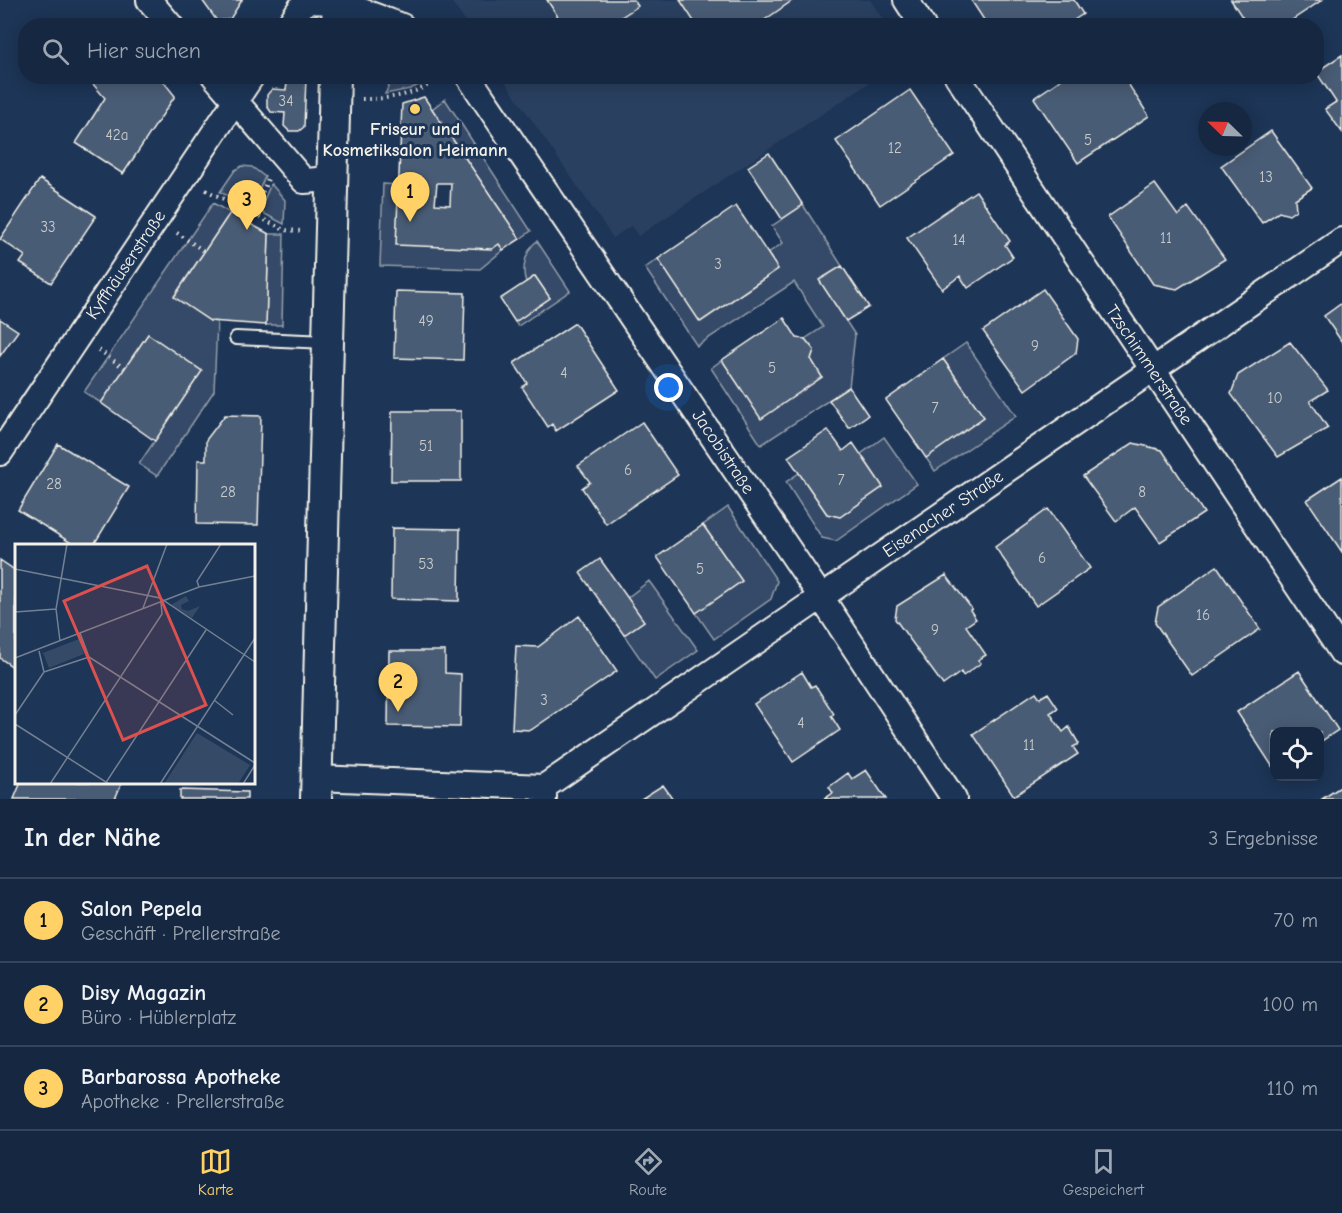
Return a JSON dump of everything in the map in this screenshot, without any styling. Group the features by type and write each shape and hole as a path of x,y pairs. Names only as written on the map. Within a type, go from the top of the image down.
{"street":[{"path":"149,0 164,18"},
{"path":"906,0 918,18"},
{"path":"294,18 305,2 338,7 375,18"},
{"path":"221,84 303,181 332,179"},
{"name":"Kyffhäuserstraße","path":"0,453 247,84"},
{"name":"Jacobistraße","path":"473,84 822,597 954,799"},
{"name":"Tzschimmerstraße","path":"962,84 1342,653"},
{"path":"334,87 316,789 544,793"},
{"name":"Eisenacher Straße","path":"544,793 822,597 1342,240"}],"lane":[{"path":"236,338 327,342"}],"path":[{"path":"334,87 399,98 431,84"},
{"path":"253,214 268,180 288,162"},
{"path":"186,177 284,230 330,232"}],"shaded area":[{"path":"450,0 870,0 882,18 463,18"},
{"path":"390,84 421,84 410,89 385,94"},
{"path":"507,84 867,84 638,236 631,226 613,238"},
{"path":"445,99 531,231 520,239 432,109"},
{"path":"242,166 252,167 265,177 251,207 220,192 235,170"},
{"path":"271,184 285,200 284,224 259,211"},
{"path":"383,184 399,185 499,244 503,250 480,269 380,266"},
{"path":"213,203 230,213 174,296 210,321 217,322 214,391 157,476 139,464 202,371 148,334 101,403 84,392"},
{"path":"803,205 842,266 820,281 855,335 849,387 761,445 711,368 722,360 761,418 822,377 811,359 814,350 805,339 823,327 794,282 697,346 645,268 658,259 701,322 778,269 768,253 783,243 772,226"},
{"path":"269,234 284,234 282,325 266,325"},
{"path":"537,241 570,291 518,326 515,322 550,298 535,276 526,282 524,265 527,254"},
{"path":"966,343 1016,416 935,471 926,458 984,417 943,359"},
{"path":"884,437 917,484 836,541 822,538 786,482 799,473 827,514 840,517 883,487 861,454"},
{"path":"728,507 777,581 771,599 714,639 696,613 742,581 703,525"},
{"path":"649,581 698,650 655,680 624,635 644,621 627,598"}],"building":[{"path":"202,0 242,0 231,18 215,18"},
{"path":"547,0 634,0 638,6 620,18 559,18"},
{"path":"680,0 793,0 767,18 692,18"},
{"path":"971,0 1074,0 1083,14 1077,18 983,18"},
{"path":"1231,0 1322,0 1295,18 1243,18"},
{"path":"1342,55 1342,132 1325,109 1336,102 1324,84 1324,67"},
{"path":"93,84 165,84 175,96 123,174 76,143 105,98"},
{"path":"287,84 306,84 304,127 299,131 289,131 284,126 285,113 271,112 267,106 267,95 272,89 286,90"},
{"path":"1054,84 1128,84 1149,116 1078,163 1034,98"},
{"path":"910,90 954,155 880,205 836,141"},
{"path":"424,97 520,239 503,250 499,244 492,249 396,245 402,104","holes":["437,183 451,183 450,205 435,204"]},
{"path":"1271,131 1312,188 1295,199 1296,210 1289,215 1279,212 1262,223 1221,166 1235,156 1252,156 1252,144"},
{"path":"769,153 803,205 782,219 748,167"},
{"path":"40,179 96,216 51,283 20,263 25,256 0,239"},
{"path":"1155,184 1178,216 1188,207 1225,259 1177,289 1153,284 1108,217"},
{"path":"976,191 1010,241 1005,245 1013,257 968,288 960,276 942,289 907,238"},
{"path":"736,206 778,269 700,322 658,259"},
{"path":"230,213 269,234 266,325 210,321 174,297"},
{"path":"842,266 869,307 846,321 819,280"},
{"path":"535,276 550,298 515,322 500,299"},
{"path":"1043,289 1078,339 1076,353 1025,390 983,331"},
{"path":"396,291 465,293 463,360 394,358"},
{"path":"1342,303 1342,342 1324,316"},
{"path":"784,318 797,338 805,339 814,350 811,359 822,377 761,419 722,360"},
{"path":"0,319 18,331 0,356"},
{"path":"575,323 619,390 556,431 552,424 548,427 522,387 527,383 514,363"},
{"path":"148,334 202,371 155,441 101,403"},
{"path":"1290,342 1328,390 1310,401 1328,428 1278,457 1231,394 1238,375"},
{"path":"943,359 984,417 926,458 886,400"},
{"path":"849,387 868,415 849,428 829,400"},
{"path":"392,411 461,411 461,481 391,481"},
{"path":"225,415 261,416 258,525 197,524 198,460 206,460 206,440"},
{"path":"642,422 678,475 606,524 582,488 590,482 578,466"},
{"path":"828,430 843,451 853,443 883,487 840,517 827,514 788,457"},
{"path":"1133,443 1162,450 1204,513 1160,542 1135,507 1116,521 1083,476"},
{"path":"58,444 129,487 94,544 73,544 18,510"},
{"path":"1342,477 1342,552 1307,500"},
{"path":"1048,509 1090,568 1036,606 995,547"},
{"path":"703,525 742,581 696,613 657,557"},
{"path":"392,528 460,529 459,601 391,599"},
{"path":"600,559 644,621 624,635 580,573"},
{"path":"0,560 15,570 15,668 0,658"},
{"path":"1217,566 1260,629 1192,676 1155,623 1158,607"},
{"path":"946,575 972,609 970,610 976,619 966,626 986,655 978,660 981,663 963,676 961,672 943,685 895,619 897,606"},
{"path":"579,616 617,671 531,730 512,729 516,646 538,647"},
{"path":"389,651 445,651 445,673 461,674 460,727 388,726"},
{"path":"1299,671 1338,730 1324,739 1324,727 1270,727 1270,763 1237,712"},
{"path":"802,672 811,687 815,685 834,714 831,716 840,730 793,762 754,704"},
{"path":"1036,692 1040,698 1048,693 1058,708 1050,713 1063,732 1069,727 1079,744 1073,747 1078,754 1014,796 973,734"},
{"path":"866,770 886,799 824,799 833,793 829,787 848,773 852,779"},
{"path":"20,784 121,784 115,799 14,799"},
{"path":"663,785 673,799 641,799"},
{"path":"1342,786 1342,799 1322,799"},
{"path":"180,790 247,792 247,799 180,799"}],"place":[{"name":"Friseur und Kosmetiksalon Heimann","path":"415,109"},
{"name":"Salon Pepela","path":"410,222"},
{"name":"Barbarossa Apotheke","path":"247,230"},
{"name":"Disy Magazin","path":"398,712"}]}
